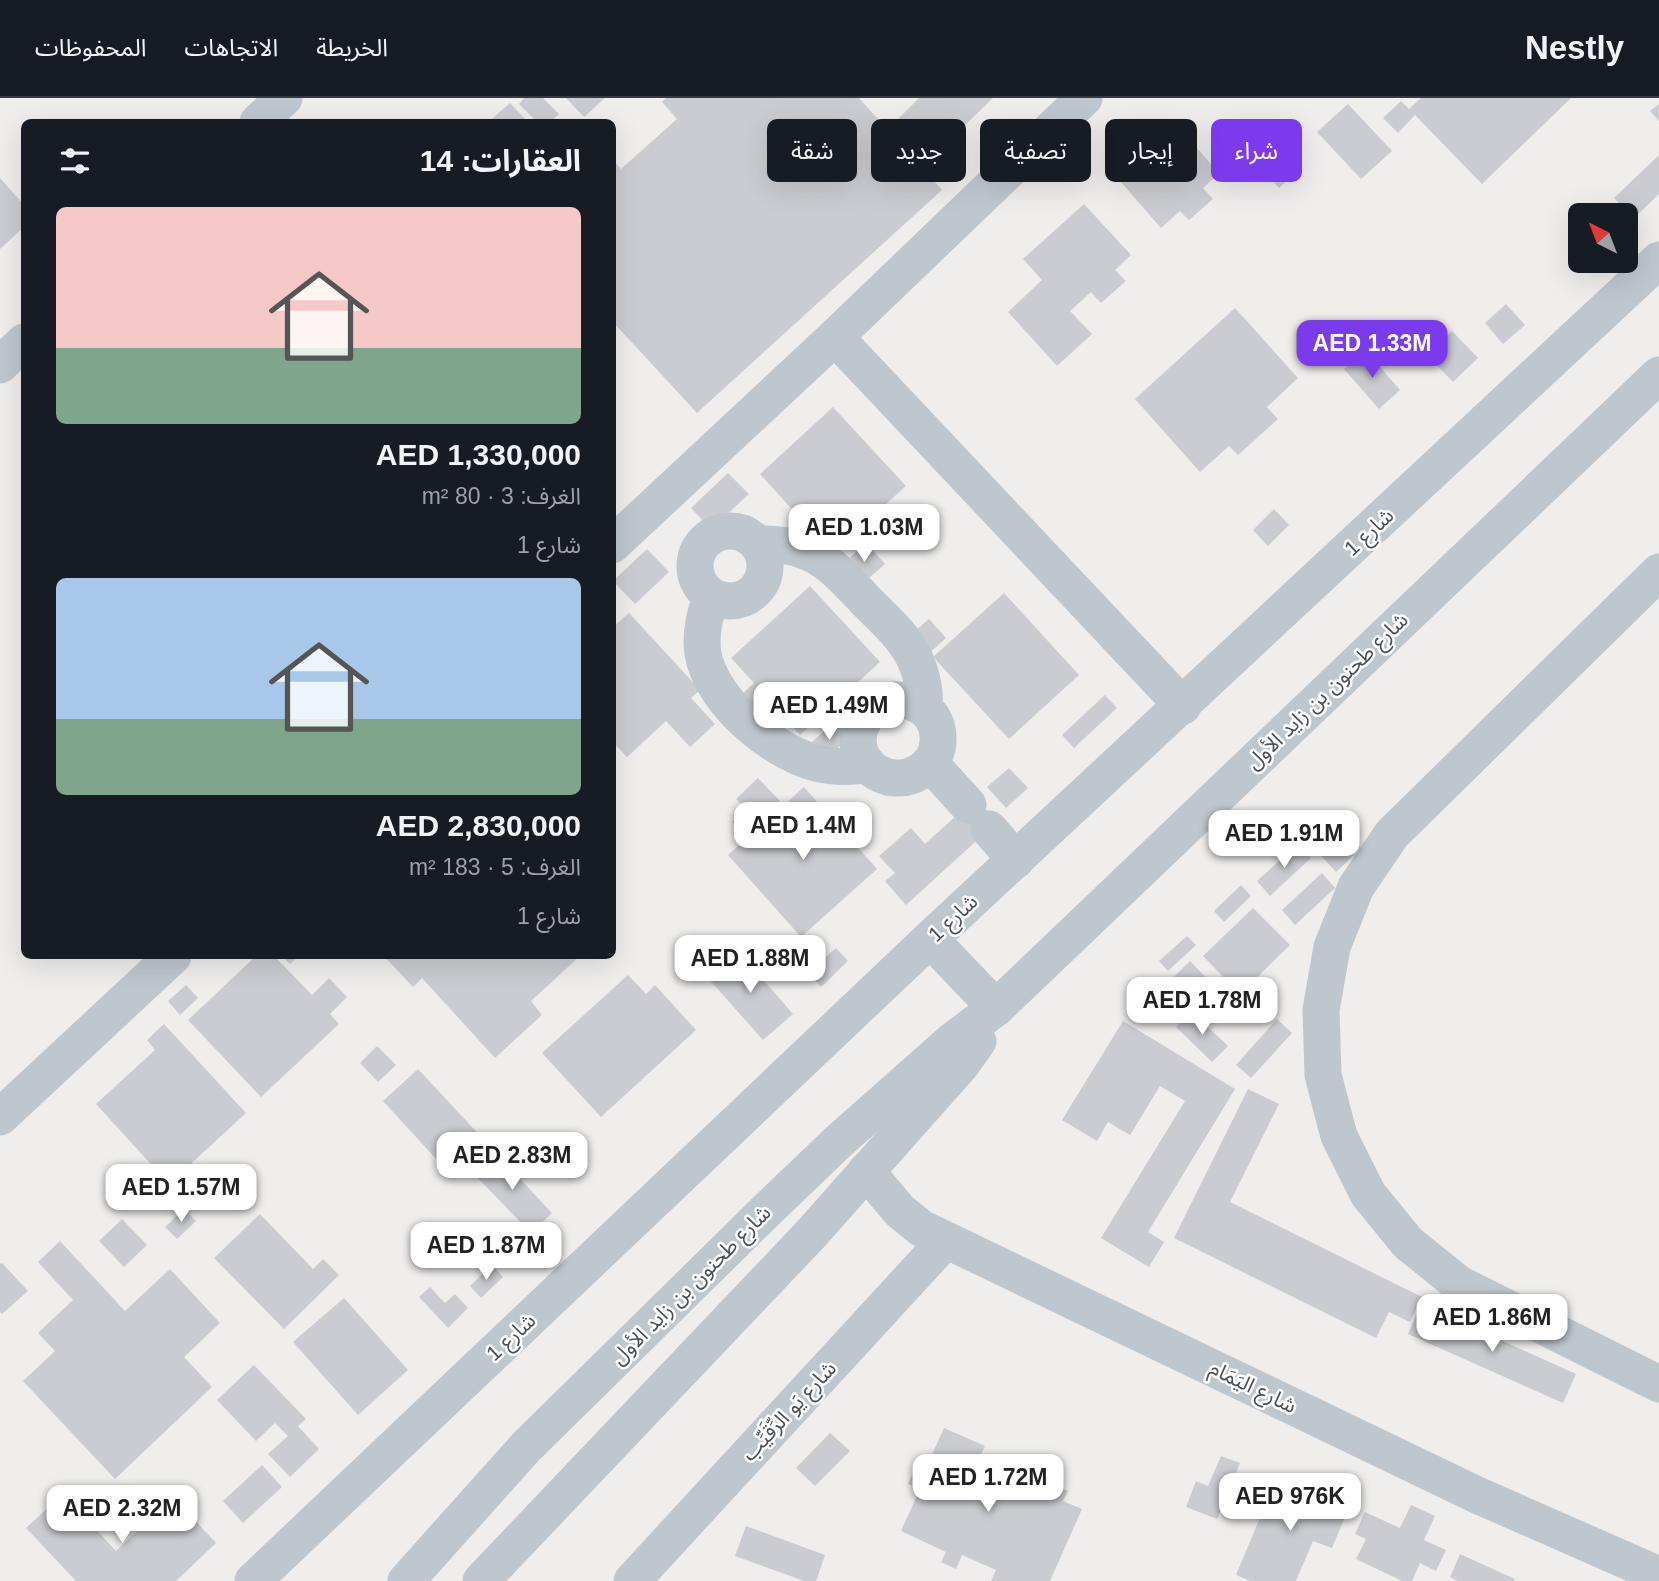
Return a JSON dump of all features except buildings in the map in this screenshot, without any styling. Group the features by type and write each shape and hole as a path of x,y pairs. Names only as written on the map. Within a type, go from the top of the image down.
{"street":[{"path":"261,119 284,98"},
{"path":"616,541 835,337 1084,98"},
{"name":"شارع 1","path":"253,1581 930,939 1659,260"},
{"path":"835,337 1183,706"},
{"name":"شارع طحنون بن زايد الأول","path":"406,1581 526,1447 770,1207 839,1141 965,1029 996,1008 1659,374"},
{"path":"737,531 758,544 765,567 756,590 735,601 711,596 702,587 696,577 695,565 704,542 713,535 737,531"},
{"path":"758,544 775,544 809,552 838,572 906,644 920,675 925,709"},
{"path":"1659,572 1392,834 1356,887 1332,947 1321,1010 1324,1074 1339,1136 1368,1194 1408,1243 1459,1284 1659,1384"},
{"path":"711,596 704,619 704,655 708,672 732,707 750,725 787,752 826,765 867,765"},
{"path":"904,699 915,702 925,709 937,729 939,741 930,763 911,777 899,779 877,772 867,765 861,755 859,731 863,720 880,703 904,699"},
{"path":"930,763 1016,860"},
{"path":"930,939 996,1008"},
{"path":"0,1117 170,959"},
{"name":"شارع طحنون بن زايد الأول","path":"481,1581 810,1235 971,1052 996,1008"},
{"name":"شارع اليَمَام","path":"866,1171 900,1211 921,1228 1477,1495 1659,1575"},
{"name":"شارع يَو الرِّقَيِّب","path":"632,1581 946,1240"}]}
